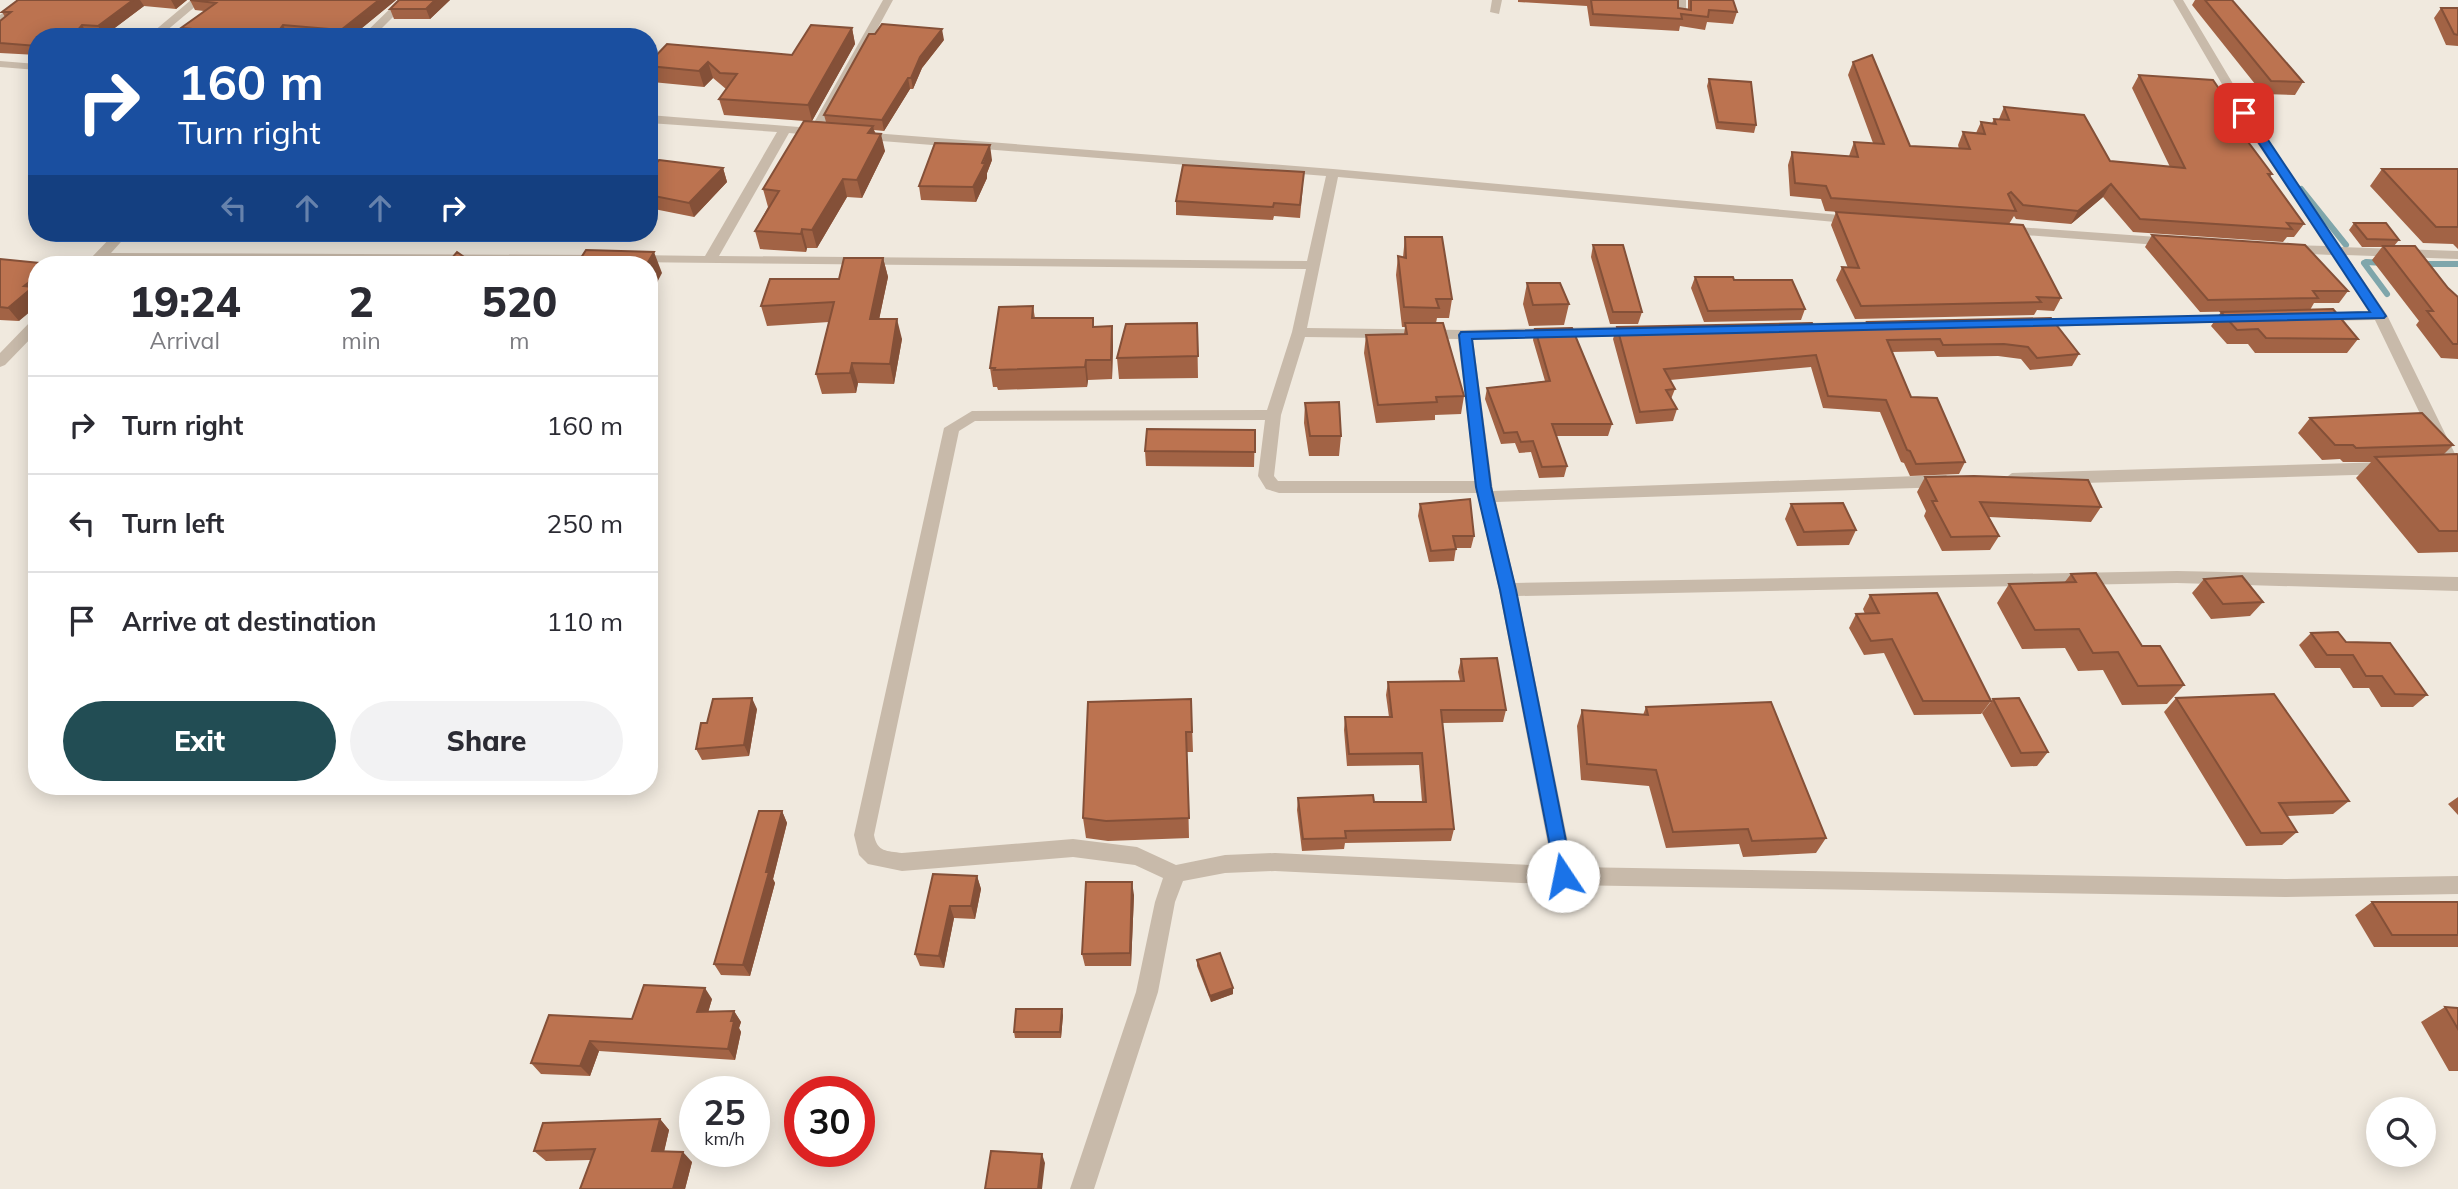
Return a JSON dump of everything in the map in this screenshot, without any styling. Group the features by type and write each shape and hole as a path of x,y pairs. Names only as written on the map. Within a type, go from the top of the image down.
{"street":[{"path":"0,20 29,0"},
{"path":"163,28 198,0"},
{"path":"375,28 405,0"},
{"path":"829,133 888,0"},
{"path":"1681,0 1682,18"},
{"path":"2178,0 2257,134 2379,316 2450,470"},
{"path":"0,64 28,66"},
{"path":"658,120 1333,173 1866,221"},
{"path":"710,259 785,130"},
{"path":"1333,173 1299,332 1273,415 1266,476 1276,486 1485,492 1958,481"},
{"path":"1991,229 2185,243"},
{"path":"101,256 114,242"},
{"path":"2268,248 2338,253 2458,255"},
{"path":"658,260 1315,265"},
{"path":"2299,317 2379,316"},
{"path":"2016,323 2259,318"},
{"path":"1796,328 1906,326"},
{"path":"1299,332 1465,335 1658,331"},
{"path":"0,362 28,332"},
{"path":"1465,335 1485,492 1508,590 1563,876"},
{"path":"1273,415 972,416 952,428 864,835 866,849 875,858 902,862 1073,848 1137,856 1175,874 1196,867 1233,862 1275,862 1563,876 2285,888 2458,885"},
{"path":"1999,479 2399,468"},
{"path":"1508,590 2177,577 2458,584"},
{"path":"1082,1189 1147,992 1165,902 1175,874"}],"building":[{"path":"18,0 133,0 98,26 28,28 28,45 0,43 0,21 11,12 2,12"},
{"path":"190,0 379,0 344,28 283,25 281,28 181,28 216,3"},
{"path":"399,0 435,0 426,9 390,9"},
{"path":"1591,0 1678,0 1678,8 1691,10 1691,0 1733,0 1737,12 1709,10 1708,17 1681,14 1682,19 1593,14"},
{"path":"2205,0 2232,0 2303,82 2271,81"},
{"path":"2441,8 2458,8 2458,35 2454,34"},
{"path":"882,24 942,29 920,57 911,78 908,78 882,120 824,115 869,34 875,34"},
{"path":"811,25 852,28 808,105 719,99 737,74 720,73 708,62 699,71 658,67 658,54 667,44 792,55"},
{"path":"1872,55 1910,146 1970,149 1963,132 1985,134 1981,122 1996,124 1994,119 2009,120 2004,107 2084,115 2110,161 2185,168 2139,75 2213,80 2234,111 2225,111 2272,174 2268,174 2304,224 2287,223 2292,229 2140,219 2111,184 2078,211 2023,205 2011,192 2008,194 2016,211 1831,198 1826,186 1795,183 1792,152 1858,157 1854,142 1884,144 1853,62"},
{"path":"1709,79 1751,82 1756,125 1718,122"},
{"path":"804,121 873,126 868,133 881,134 857,180 843,179 812,230 802,229 801,234 755,231 779,191 763,189"},
{"path":"935,143 990,145 982,163 985,164 973,187 919,186"},
{"path":"658,161 723,168 689,203 658,197"},
{"path":"1183,165 1304,172 1300,205 1274,203 1273,207 1176,201"},
{"path":"2382,169 2458,169 2458,227 2436,227"},
{"path":"1836,212 2023,225 2061,298 2037,297 2041,302 1861,306 1842,267 1859,268"},
{"path":"2354,223 2386,223 2399,240 2367,239"},
{"path":"2152,235 2305,245 2348,291 2313,291 2318,298 2208,300"},
{"path":"1405,237 1442,237 1452,299 1436,299 1439,308 1404,307 1398,256 1406,258"},
{"path":"1593,245 1623,245 1642,312 1613,312"},
{"path":"2383,246 2415,246 2458,297 2458,344 2453,344 2427,311 2433,311"},
{"path":"586,250 654,252 652,256 582,256"},
{"path":"844,258 883,258 870,319 897,319 890,364 852,363 850,373 816,374 834,302 761,306 770,279 839,279"},
{"path":"0,259 28,262 28,283 24,286 28,286 28,291 8,308 0,307"},
{"path":"1695,277 1792,280 1805,309 1708,311"},
{"path":"1527,283 1560,283 1569,304 1533,305"},
{"path":"1033,306 1032,318 1093,318 1093,327 1112,326 1111,360 1086,360 1085,367 990,368 999,307"},
{"path":"2333,309 2358,339 2266,338 2258,329 2237,330 2221,312"},
{"path":"2051,318 2079,354 2037,358 2028,347 2004,344 1943,345 1940,339 1887,340 1911,397 1937,398 1965,462 1916,464 1907,450 1886,400 1828,396 1816,355 1664,369 1675,389 1666,390 1677,409 1640,412 1617,327 1812,323 1814,327 1870,328 1867,322"},
{"path":"1197,323 1198,356 1117,358 1126,324"},
{"path":"1405,323 1443,323 1464,396 1436,397 1437,402 1378,405 1366,335 1407,334"},
{"path":"1572,328 1612,424 1552,424 1567,466 1542,467 1533,441 1521,442 1517,432 1504,433 1487,388 1550,381 1535,329"},
{"path":"1339,402 1341,436 1310,436 1305,403"},
{"path":"2422,413 2453,445 2356,448 2353,445 2335,445 2310,418"},
{"path":"1147,429 1255,430 1255,452 1145,451"},
{"path":"2457,454 2458,531 2439,531 2375,457"},
{"path":"1925,477 2088,480 2101,507 1980,502 1999,536 1951,537 1932,501 1937,501"},
{"path":"1470,499 1474,536 1453,536 1456,549 1431,551 1420,504"},
{"path":"1843,503 1856,530 1804,532 1791,504"},
{"path":"2096,573 2142,646 2160,646 2184,685 2138,686 2118,652 2093,653 2079,629 2035,630 2009,584 2076,582 2071,574"},
{"path":"2242,576 2263,602 2223,604 2204,579"},
{"path":"1937,593 1991,701 1923,701 1892,639 1871,641 1856,614 1879,613 1870,595"},
{"path":"2338,632 2346,642 2390,643 2427,695 2395,694 2382,676 2366,676 2353,655 2327,655 2311,633"},
{"path":"1497,658 1506,710 1441,710 1454,829 1345,831 1346,838 1303,839 1298,798 1373,795 1374,802 1426,802 1422,753 1349,754 1345,717 1392,717 1388,682 1464,681 1461,659"},
{"path":"2274,694 2349,801 2279,803 2297,832 2261,833 2176,698"},
{"path":"752,698 744,745 696,749 701,723 707,723 713,699"},
{"path":"2019,698 2048,752 2021,753 1993,699"},
{"path":"1191,699 1192,732 1186,732 1189,818 1106,821 1083,818 1088,702"},
{"path":"1771,702 1826,838 1752,841 1748,829 1673,832 1656,770 1587,764 1582,710 1648,715 1646,707"},
{"path":"759,811 782,811 766,872 769,872 743,965 714,964"},
{"path":"933,874 977,876 971,906 950,906 939,956 915,954"},
{"path":"1086,882 1132,882 1130,953 1082,954"},
{"path":"2372,902 2458,902 2458,935 2392,935"},
{"path":"1220,953 1233,988 1210,996 1197,960"},
{"path":"644,985 705,988 697,1012 734,1011 728,1049 590,1041 580,1066 531,1063 549,1015 632,1019"},
{"path":"2445,1007 2458,1008 2458,1029"},
{"path":"1016,1009 1062,1009 1060,1032 1014,1032"},
{"path":"660,1119 652,1151 679,1152 679,1167 673,1189 580,1189 595,1149 534,1151 543,1123"},
{"path":"991,1151 1042,1154 1038,1189 985,1189"}],"waterway":[{"path":"2301,189 2346,245"},
{"path":"2366,262 2385,263"},
{"path":"2364,263 2387,294"},
{"path":"2417,264 2458,264"}],"route":[{"path":"1563,876 1508,590 1483,487 1465,335 2379,316 2244,113"}]}
